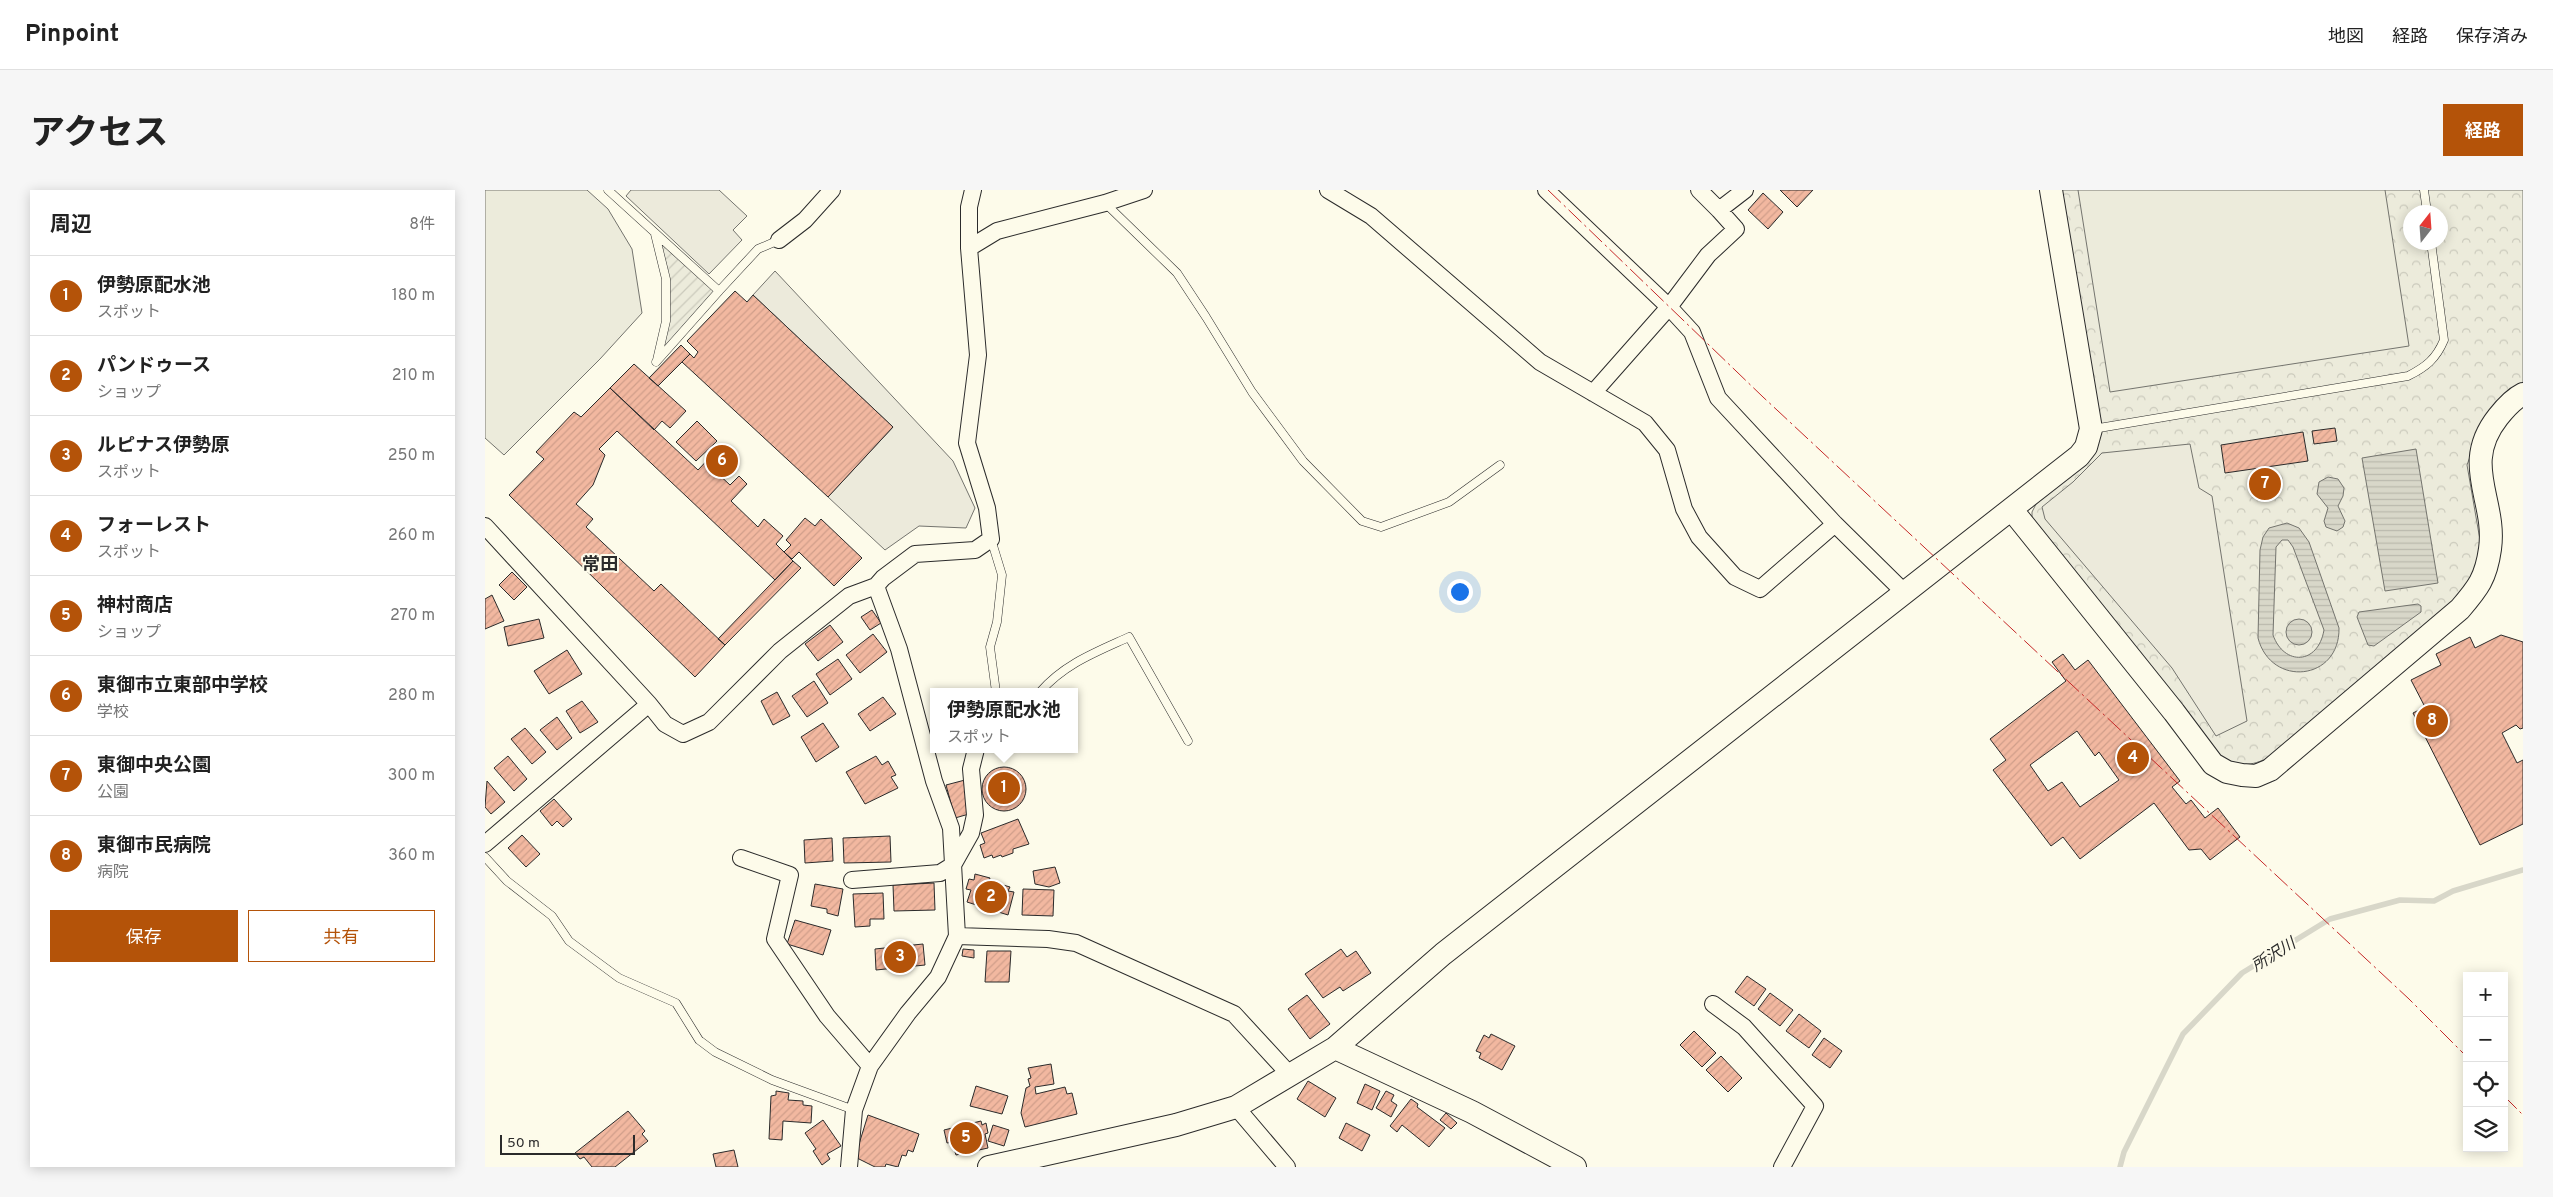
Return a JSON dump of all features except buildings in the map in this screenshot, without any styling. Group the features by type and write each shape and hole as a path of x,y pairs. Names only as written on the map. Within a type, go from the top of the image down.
{"street":[{"path":"779,240 805,220 832,190"},
{"path":"485,526 649,704 665,724 683,734 709,722 780,652 849,596 876,586 883,578 915,554 975,550 991,539 987,508 967,443 978,355 969,248 969,207 973,190"},
{"path":"969,248 997,231 1105,203 1144,190"},
{"path":"1328,190 1371,216 1541,362 1645,423 1667,450 1684,509 1695,530 1735,577 1759,588 1835,524"},
{"path":"1546,190 1669,307 1692,332 1718,398 1835,524 1905,593"},
{"path":"1593,393 1669,307 1708,255 1736,229 1699,190"},
{"path":"1719,210 1745,190"},
{"path":"989,1167 1176,1125 1237,1107 1335,1048 1443,954 2012,510 2079,462 2091,429 2051,190"},
{"path":"2012,510 2174,712 2213,764 2227,772 2256,776 2271,770 2452,615 2482,583 2491,547 2489,520 2479,462 2481,452 2491,425 2503,410 2523,394"},
{"path":"849,1167 854,1110 870,1066 908,1013 938,977 957,936 951,828 934,781 899,649 876,586"},
{"path":"485,844 649,704"},
{"path":"852,880 940,873 953,865 971,832 975,815 971,769 975,753"},
{"path":"741,858 790,875 775,939 827,1016 870,1066"},
{"path":"957,936 1048,939 1076,943 1234,1014 1291,1076"},
{"path":"1713,1004 1744,1027 1815,1106 1782,1167"},
{"path":"1335,1048 1472,1112 1575,1167"},
{"path":"1237,1107 1287,1167"}],"lane":[{"path":"608,190 719,291"},
{"path":"2424,190 2426,205"},
{"path":"1105,203 1177,273 1257,400 1303,461 1362,521 1381,527 1449,502 1500,465"},
{"path":"655,233 666,288 666,321 656,362 758,249 779,240"},
{"path":"2091,429 2408,376 2425,368 2438,354 2444,340 2432,250"},
{"path":"991,539 1002,575 997,622 990,647 995,688"},
{"path":"1043,688 1051,678 1071,664 1129,637 1188,741"},
{"path":"485,857 507,880 553,916 569,941 619,978 676,1003 699,1040 715,1052 772,1080 854,1110"}],"green space":[{"path":"485,190 587,190 608,209 632,249 642,313 600,359 504,455 485,438"},
{"path":"2059,190 2523,190 2523,386 2483,421 2467,465 2480,540 2479,566 2459,598 2276,754 2248,764 2235,763 2218,757 2032,521 2032,512 2037,502 2087,458"},
{"path":"2078,190 2385,190 2409,346 2110,392"},
{"path":"655,233 719,291 656,362 666,321 666,279"}],"shaded area":[{"path":"631,190 719,190 747,216 733,230 742,240 709,274 626,196"},
{"path":"775,271 953,461 975,508 966,528 919,526 885,550 828,497 893,427 753,295"},
{"path":"2190,444 2199,488 2212,496 2247,721 2216,736 2172,668 2045,519 2042,507 2073,482 2102,453"},
{"path":"2416,449 2438,583 2385,591 2362,458"},
{"path":"2328,477 2338,479 2344,488 2343,496 2338,506 2345,521 2343,527 2337,531 2326,527 2324,521 2328,508 2317,494 2319,482"},
{"path":"2287,523 2299,528 2309,542 2339,628 2336,646 2329,659 2317,668 2304,672 2290,671 2276,665 2265,654 2258,638 2260,550 2263,537 2269,528","holes":["2282,540 2288,540 2293,547 2324,630 2321,642 2315,650 2308,655 2300,657 2292,656 2285,652 2278,645 2273,635 2276,547"]},
{"path":"2418,604 2421,606 2421,612 2374,646 2368,645 2357,617 2359,612"},
{"path":"2299,619 2308,623 2312,632 2308,641 2299,645 2290,641 2286,632 2290,623"}],"waterway":[{"name":"所沢川","path":"2120,1167 2124,1152 2183,1034 2242,973 2330,919 2400,900 2434,901 2453,891 2523,870"}],"power":[{"path":"1548,190 1763,397 2409,999 2463,1053"},
{"path":"2508,1100 2523,1115"}],"place":[{"name":"東御市立東部中学校","path":"722,461"},
{"name":"東御中央公園","path":"2265,484"},
{"name":"東御市民病院","path":"2432,721"},
{"name":"フォーレスト","path":"2133,758"},
{"name":"伊勢原配水池","path":"1004,788"},
{"name":"パンドゥース","path":"991,897"},
{"name":"ルピナス伊勢原","path":"900,957"},
{"name":"神村商店","path":"966,1138"}],"district":[{"name":"常田","path":"600,564"}]}
